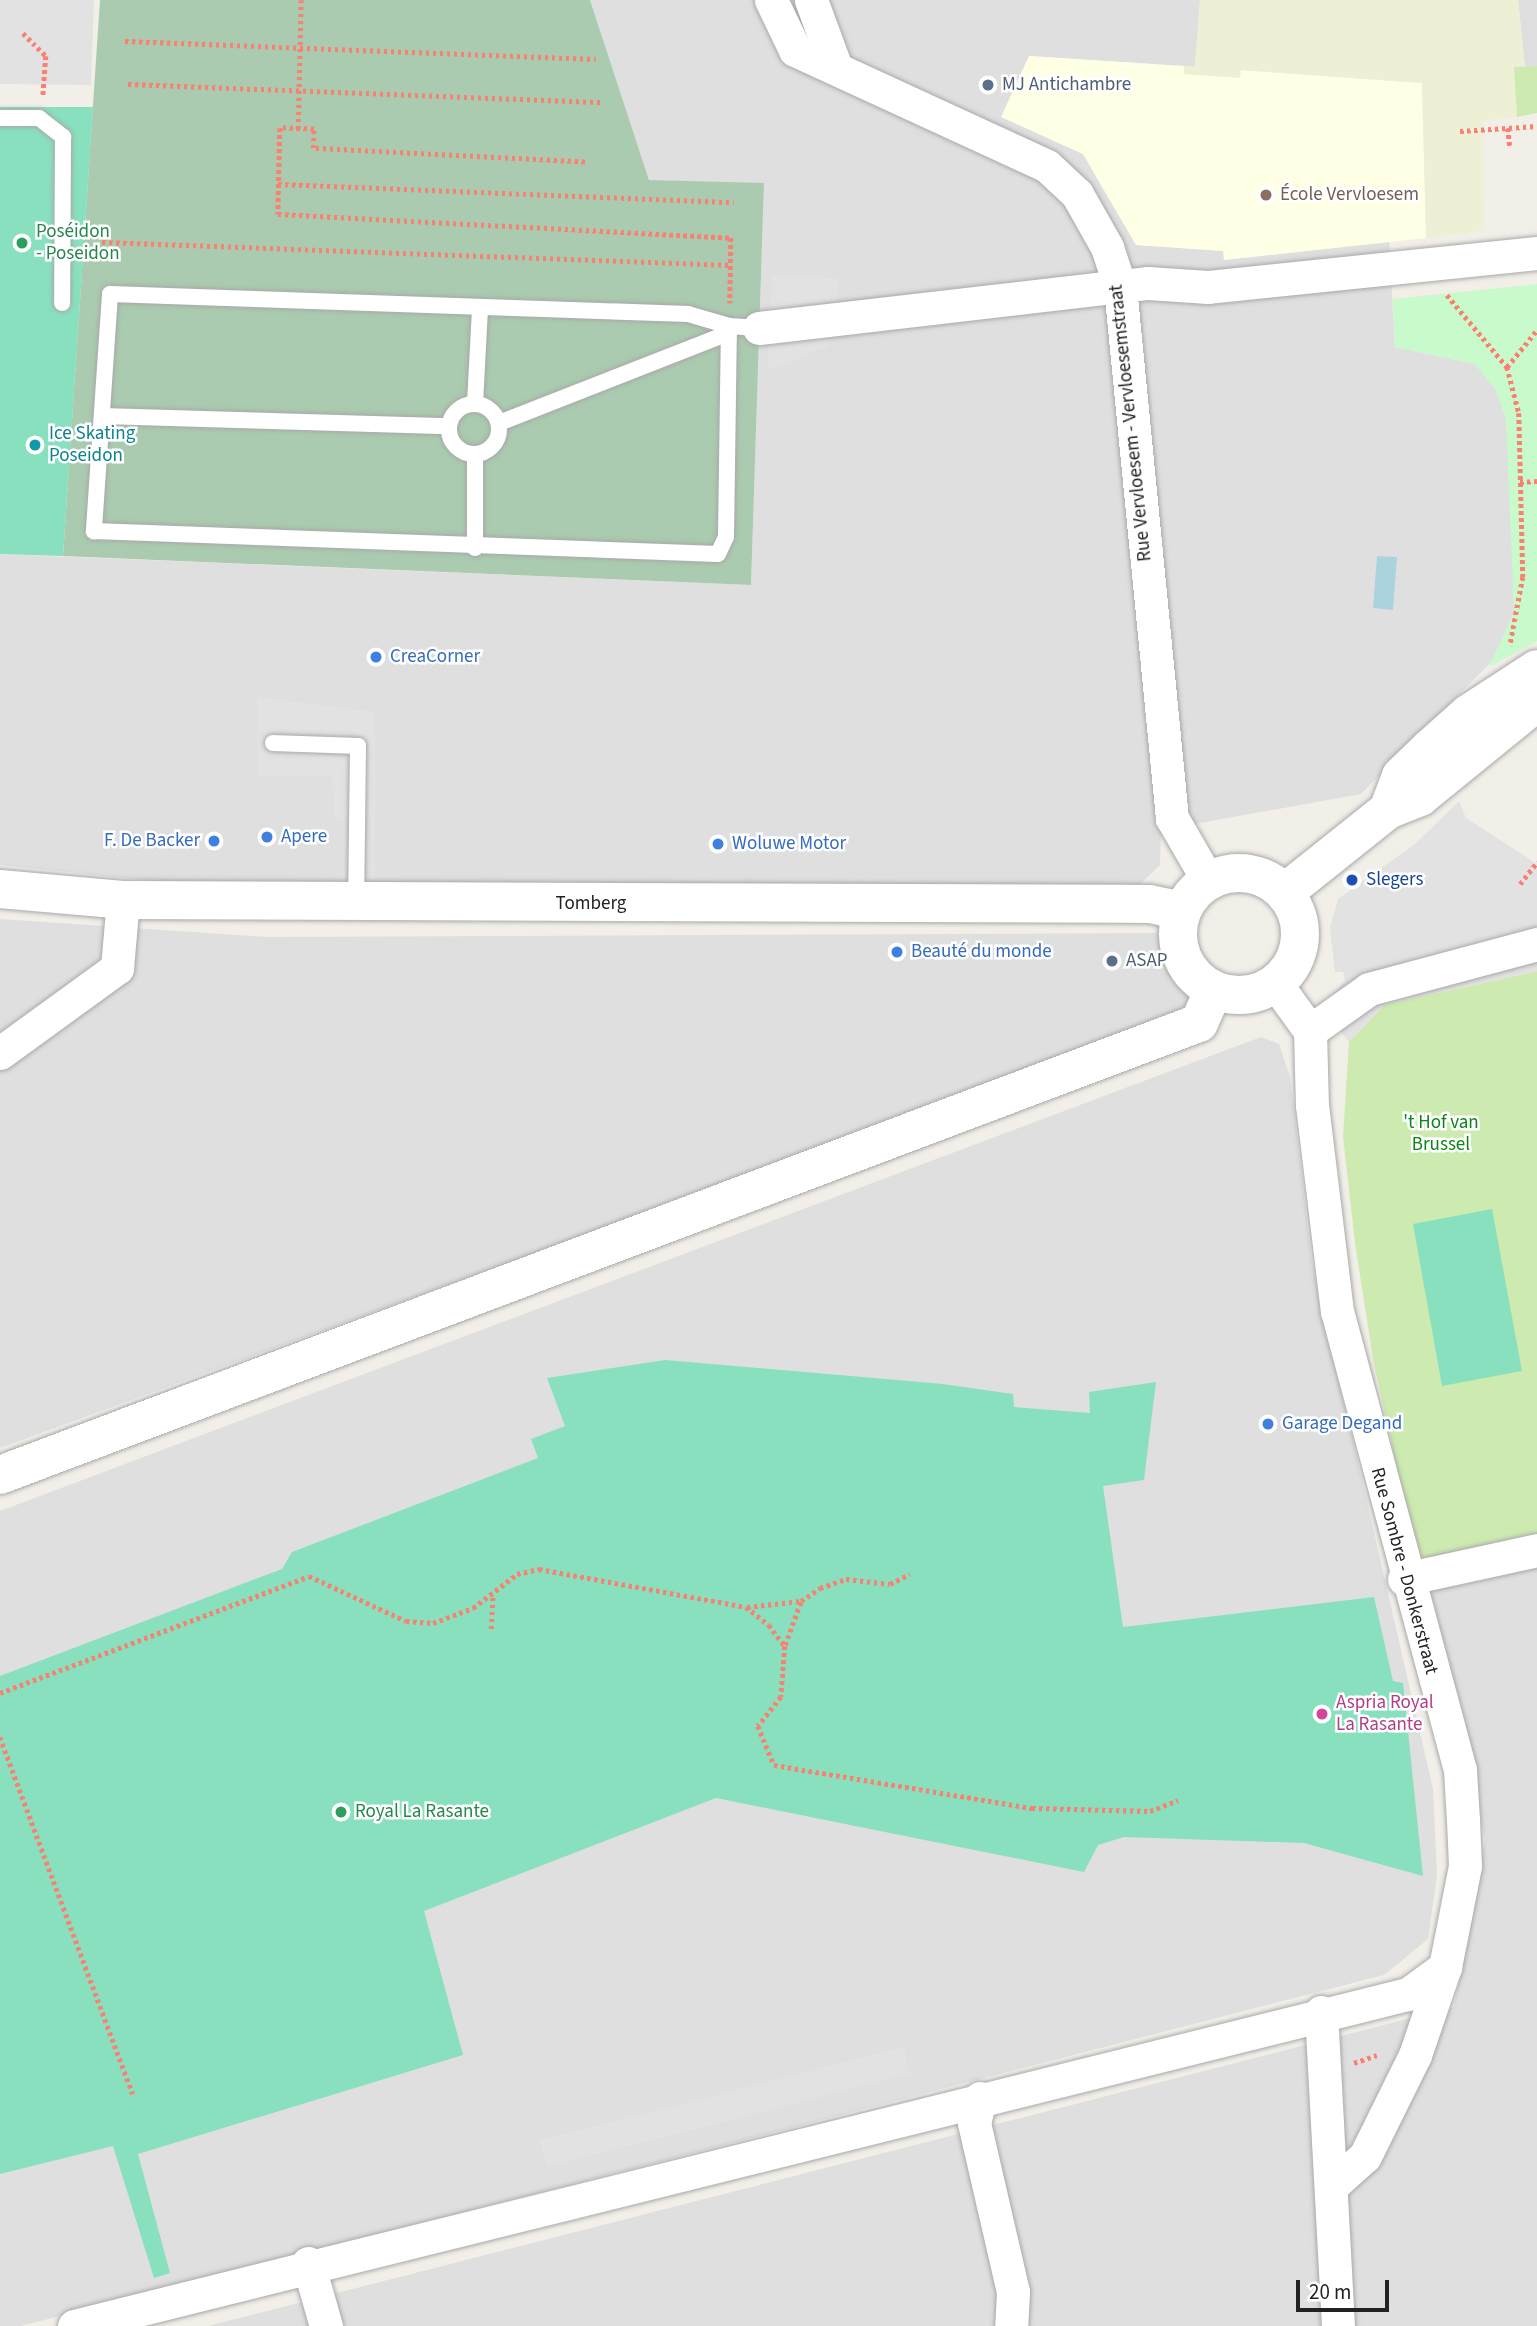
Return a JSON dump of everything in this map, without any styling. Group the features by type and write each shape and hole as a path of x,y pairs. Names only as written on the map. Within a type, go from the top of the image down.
{"street":[{"name":"Rue Vervloesem - Vervloesemstraat","path":"771,0 788,44 1047,166 1076,194 1120,287 1172,818 1209,882"},
{"path":"811,0 836,68"},
{"path":"739,329 1120,287 1208,287 1537,253"},
{"path":"1388,810 1401,776 1522,661"},
{"path":"1284,893 1388,810 1420,797 1537,702"},
{"path":"1256,876 1284,893 1300,923 1300,940 1276,984 1246,995 1214,990 1181,954 1182,911 1209,882 1256,876"},
{"name":"Tomberg","path":"0,889 123,900 356,904 1150,904 1182,911"},
{"path":"0,1053 117,968 123,900"},
{"path":"1276,984 1310,1031 1369,989 1537,944"},
{"path":"0,1475 1199,1023 1214,990"},
{"name":"Rue Sombre - Donkerstraat","path":"1310,1031 1312,1105 1337,1311 1404,1579 1460,1770 1465,1866 1446,1967 1415,2055 1365,2156 1335,2183"},
{"path":"1404,1579 1537,1550"},
{"path":"74,2326 308,2263 1321,2012 1408,1994 1446,1967"},
{"path":"1321,2012 1335,2183 1338,2326"},
{"path":"981,2098 974,2123 1013,2292 1011,2326"},
{"path":"308,2263 326,2326"}],"lane":[{"path":"0,118 39,118 64,137 62,303"},
{"path":"110,294 480,309 688,314 739,329 726,537 718,554 475,548 94,531 110,294"},
{"path":"475,404 480,309"},
{"path":"499,423 739,329"},
{"path":"475,404 499,423"},
{"path":"449,426 458,410 475,404"},
{"path":"102,416 449,426"},
{"path":"449,426 462,452 475,455 498,439 499,423"},
{"path":"475,455 475,548"},
{"path":"273,743 358,746 356,904"}],"path":[{"path":"298,129 301,0"},
{"path":"23,33 46,56 45,85"},
{"path":"125,41 596,59"},
{"path":"128,84 602,102"},
{"path":"1460,131 1537,126"},
{"path":"585,162 313,148 314,130 280,128 278,214 731,237 731,265 739,329"},
{"path":"1508,128 1510,148"},
{"path":"278,184 734,202"},
{"path":"102,242 731,265"},
{"path":"1438,263 1445,293 1507,367 1519,413 1522,661"},
{"path":"1507,367 1537,330"},
{"path":"1520,482 1537,481"},
{"path":"1520,884 1537,862"},
{"path":"0,1693 309,1576 406,1621 433,1623 493,1595 517,1574 539,1569 746,1607 801,1601 846,1579 890,1584 910,1574"},
{"path":"491,1629 493,1595"},
{"path":"801,1601 785,1646 781,1697 758,1726 774,1765 1032,1808 1150,1811 1178,1800"},
{"path":"746,1607 785,1646"},
{"path":"0,1737 133,2094"},
{"path":"1343,2064 1392,2052"}],"shaded area":[{"path":"0,0 94,0 91,85 0,84"},
{"path":"100,0 590,0 649,180 764,183 751,585 63,556"},
{"path":"590,0 1200,0 1195,67 1029,56 1032,131 1083,154 1136,245 1224,251 1224,260 1389,242 1395,347 1475,364 1496,390 1506,419 1516,573 1514,612 1498,655 1361,794 1161,830 1160,865 1134,890 229,889 0,865 0,554 751,585 764,184 649,180"},
{"path":"1200,0 1518,0 1525,67 1515,68 1517,117 1483,121 1484,231 1426,238 1422,83 1241,70 1240,78 1184,74 1184,66 1195,66"},
{"path":"1518,0 1537,0 1537,66 1525,67"},
{"name":"École Vervloesem","path":"1029,56 1184,66 1184,74 1240,77 1240,70 1422,83 1426,238 1224,260 1223,251 1136,245 1083,154 1001,117"},
{"path":"772,275 838,278 837,299 828,346 767,371"},
{"path":"257,697 375,712 375,885 341,886 343,820 334,818 332,776 258,777"},
{"path":"1459,801 1466,818 1537,864 1537,971 1384,1005 1349,1042 1321,1007 1345,981 1343,972 1335,972 1330,928 1338,899 1415,844"},
{"path":"0,919 268,937 1158,933 1172,981 1192,999 1186,1015 0,1448"},
{"path":"1261,1037 1279,1044 1290,1077 1312,1263 1433,1789 1437,1876 1428,1939 1384,1975 21,2326 0,2326 0,1511"},
{"path":"1537,1564 1537,2326 208,2326 1454,2007 1485,1840 1462,1714 1423,1589"},
{"path":"904,2047 910,2074 547,2167 540,2140"}],"green space":[{"path":"1537,66 1537,113 1517,117 1514,67"},
{"path":"0,107 93,107 63,556 0,554"},
{"path":"1537,284 1537,641 1489,667 1514,612 1506,419 1496,390 1475,364 1395,347 1393,299"},
{"name":"'t Hof van Brussel","path":"1537,971 1537,1535 1418,1563 1373,1359 1355,1243 1343,1137 1349,1042 1384,1005"},
{"path":"1492,1209 1522,1371 1442,1386 1413,1224"},
{"name":"Royal La Rasante","path":"665,1360 943,1384 1013,1394 1014,1407 1090,1413 1089,1392 1156,1382 1144,1480 1103,1486 1123,1627 1374,1597 1393,1681 1403,1683 1423,1876 1304,1843 1124,1837 1098,1845 1084,1872 716,1798 424,1911 463,2055 138,2154 170,2273 154,2278 113,2146 0,2174 0,1676 282,1569 292,1552 538,1458 531,1439 565,1426 547,1378"}],"water":[{"path":"1377,556 1397,557 1393,610 1373,608"}],"place":[{"name":"MJ Antichambre","path":"988,85"},
{"name":"École Vervloesem","path":"1266,195"},
{"name":"Poséidon - Poseidon","path":"22,243"},
{"name":"Ice Skating Poseidon","path":"35,445"},
{"name":"CreaCorner","path":"376,657"},
{"name":"Apere","path":"267,837"},
{"name":"F. De Backer","path":"214,841"},
{"name":"Woluwe Motor","path":"718,844"},
{"name":"Slegers","path":"1352,880"},
{"name":"Beauté du monde","path":"897,952"},
{"name":"ASAP","path":"1112,961"},
{"name":"Garage Degand","path":"1268,1424"},
{"name":"Aspria Royal La Rasante","path":"1322,1714"},
{"name":"Royal La Rasante","path":"341,1812"}]}
